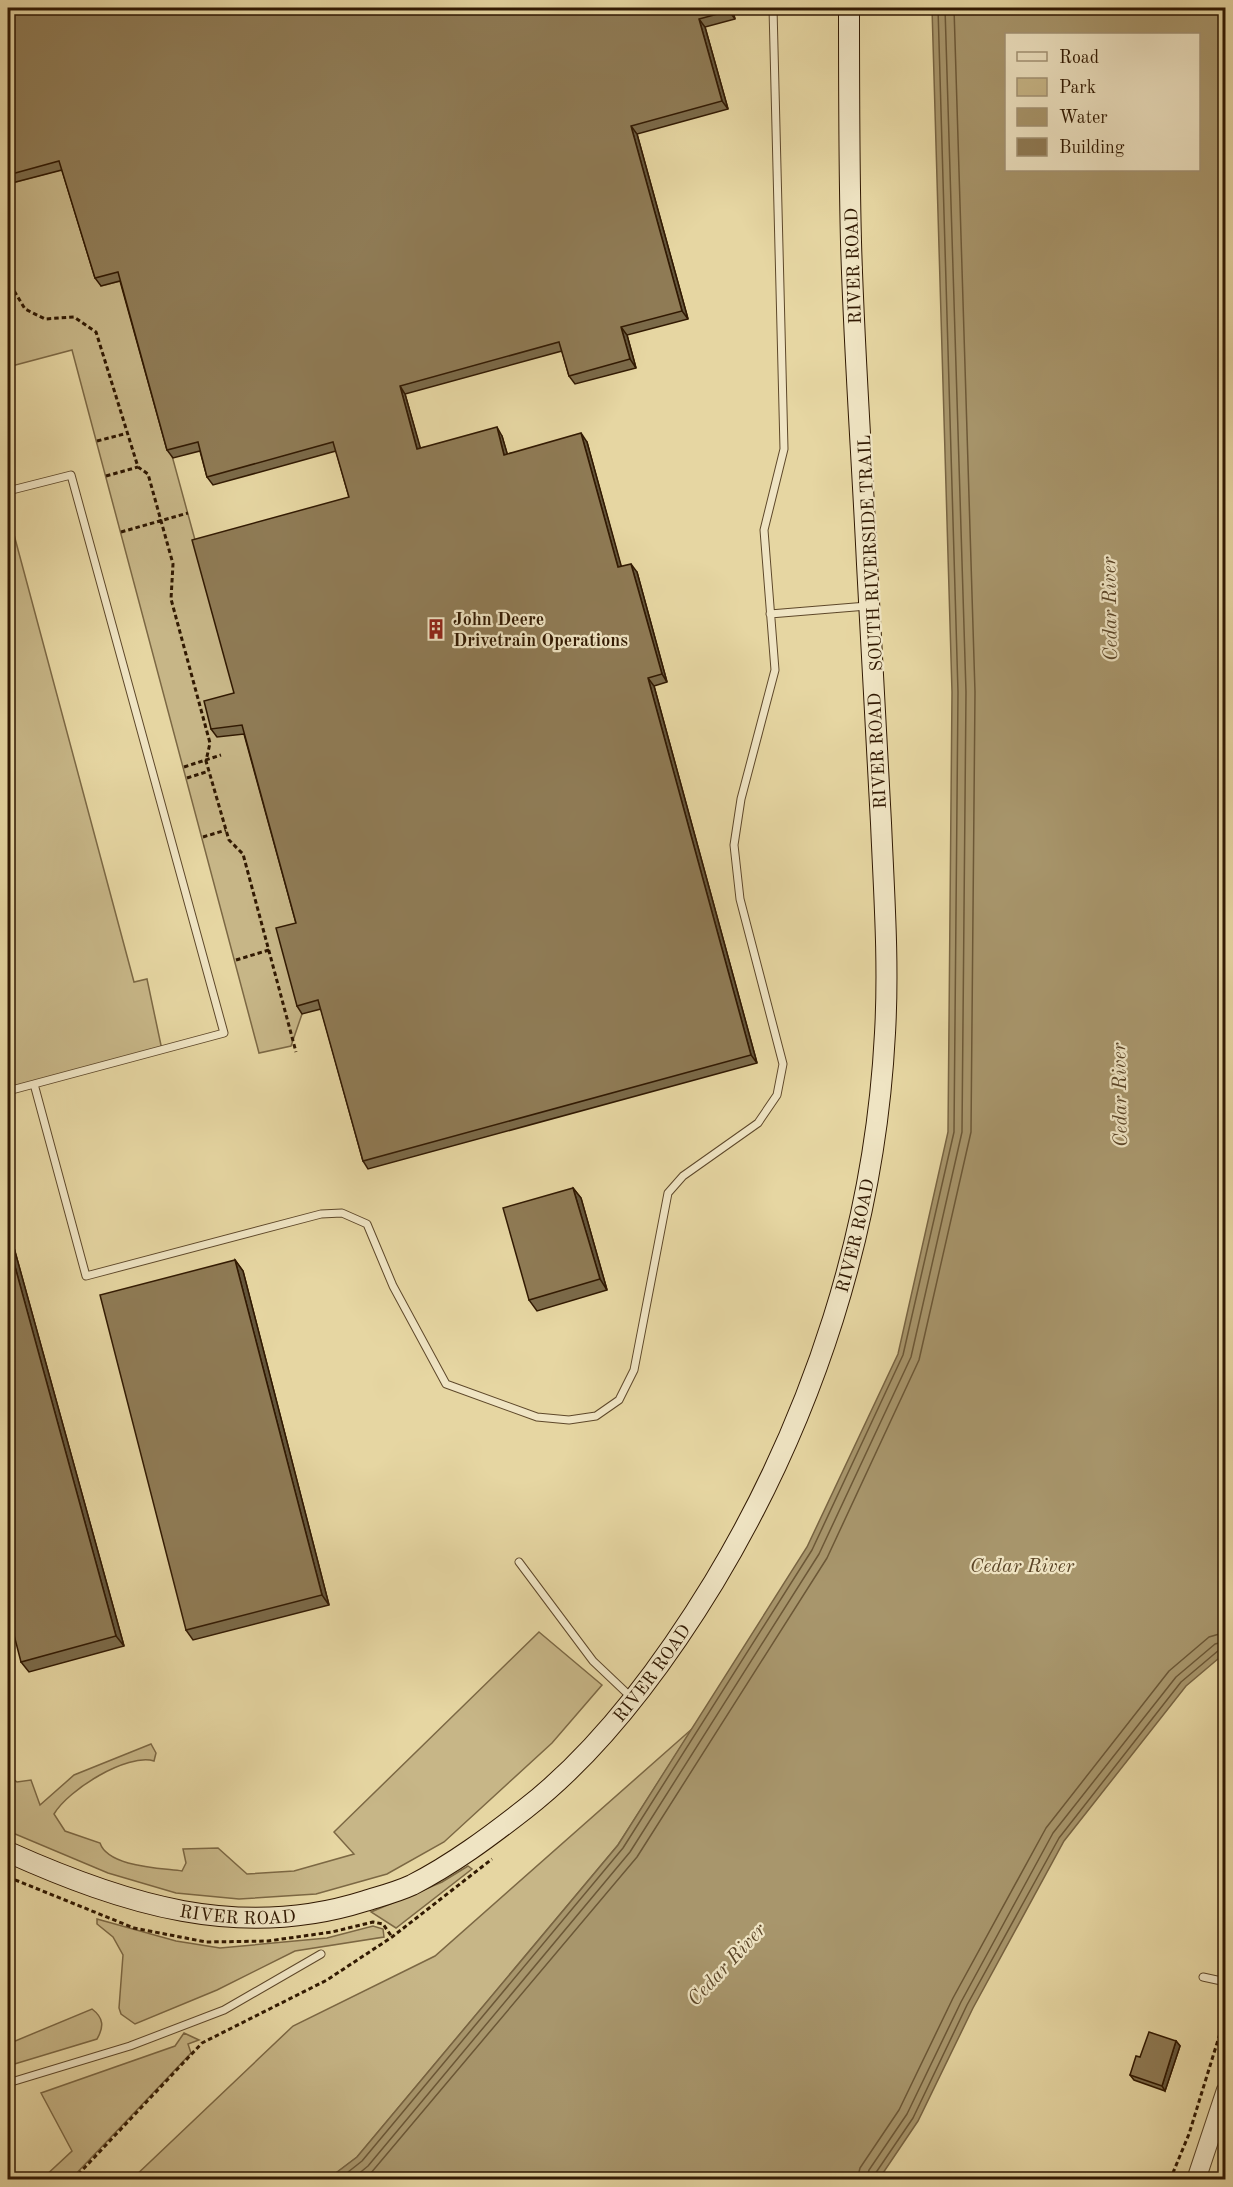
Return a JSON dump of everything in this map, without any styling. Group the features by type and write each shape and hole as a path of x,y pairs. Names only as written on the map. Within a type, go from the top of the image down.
{"main road":[{"name":"RIVER ROAD","path":"8,1852 77,1883 166,1910 252,1920 327,1913 407,1887 474,1849 552,1788 632,1698 702,1600 734,1549 775,1469 811,1386 831,1329 862,1213 880,1094 887,974 851,244 849,8"}],"street":[{"path":"1196,2180 1226,2090"}],"lane":[{"path":"34,1084 86,1276 321,1214 342,1214 367,1224 402,1305 446,1384 537,1417 569,1420 596,1416 619,1400 634,1370 668,1193 682,1176 758,1123 777,1095 783,1064 740,899 734,845 741,799 775,670 764,530 784,448 773,8"},
{"path":"8,491 72,475 224,1033 8,1091"},
{"path":"770,614 869,606"},
{"path":"519,1562 593,1661 632,1698"},
{"path":"8,2083 130,2046 224,2010 321,1954"},
{"path":"1203,1977 1226,1982"}],"path":[{"path":"8,288 13,289 25,309 45,320 74,317 96,332 138,467 148,474 173,564 171,598 210,743 206,761 229,840 243,854 296,1052"},
{"path":"97,441 128,433"},
{"path":"106,476 138,467"},
{"path":"121,532 188,513"},
{"path":"184,767 221,755"},
{"path":"187,778 209,771"},
{"path":"203,837 226,830"},
{"path":"236,960 269,950"},
{"path":"73,2180 202,2043 327,1980 392,1937 495,1856"},
{"path":"1170,2180 1189,2134 1226,2014"}],"green space":[{"path":"64,169 101,286 124,280 239,701 217,736 247,733 302,931 302,1014 291,1046 259,1053 72,350 8,367 8,184"},
{"path":"9,516 134,982 147,979 162,1050 8,1091"},
{"path":"539,1632 602,1685 552,1743 444,1842 387,1874 316,1894 239,1899 176,1893 108,1873 8,1831 8,1775 17,1782 31,1780 40,1805 74,1775 151,1744 156,1753 154,1761 143,1760 114,1768 72,1794 61,1805 54,1814 65,1831 100,1843 105,1851 124,1862 182,1871 186,1863 183,1849 218,1848 247,1874 294,1871 354,1854 334,1832"},
{"path":"693,1728 618,1845 357,2157 328,2179 131,2180 293,2026 435,1956"},
{"path":"468,1866 472,1869 396,1928 371,1912 442,1882"},
{"path":"97,1919 176,1941 220,1948 327,1938 373,1926 383,1929 384,1937 295,1951 217,1990 135,2024 121,2014 119,2008 123,1955 113,1937 97,1924"},
{"path":"92,2009 102,2023 97,2039 8,2066 8,2044"},
{"path":"184,2033 199,2040 188,2044 191,2053 71,2179 42,2179 72,2151 41,2093 175,2046"}],"water":[{"name":"Cedar River","path":"932,8 1225,8 1225,1653 1186,1686 1064,1841 973,2008 918,2121 879,2179 328,2179 357,2157 618,1845 807,1547 898,1354 948,1132 952,692"}],"building":[{"name":"John Deere Drivetrain Operations","path":"8,8 728,8 729,11 699,19 722,101 631,126 682,311 621,327 630,359 569,376 559,342 400,386 417,449 497,427 504,455 581,433 618,567 631,564 662,674 648,678 751,1055 363,1161 318,1000 297,1006 276,928 296,923 242,725 211,729 204,701 234,693 192,540 349,497 333,442 207,477 198,442 167,450 118,272 95,278 59,161 8,175"},
{"path":"573,1188 600,1279 529,1300 503,1208"},
{"path":"8,1241 116,1636 21,1662 8,1612"},
{"path":"235,1260 322,1595 186,1630 100,1295"},
{"path":"1149,2032 1176,2041 1162,2086 1130,2075 1136,2056 1140,2057"}],"place":[{"name":"John Deere Drivetrain Operations","path":"436,629"}]}
